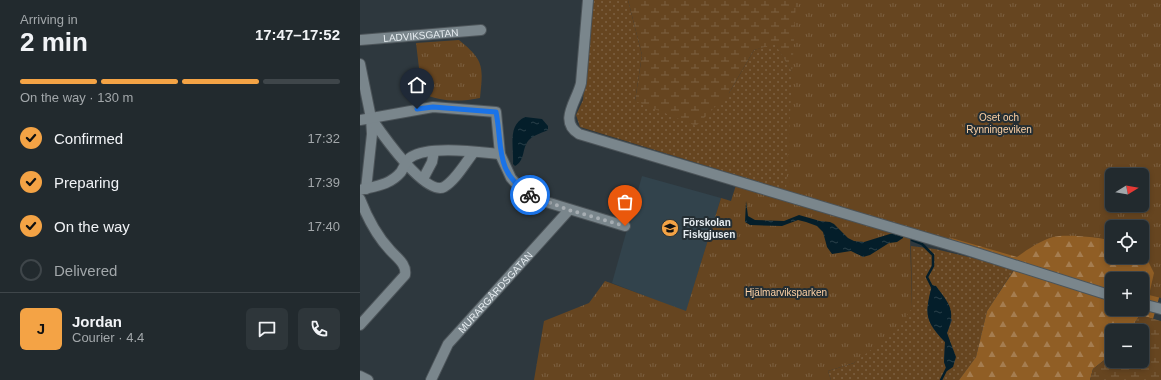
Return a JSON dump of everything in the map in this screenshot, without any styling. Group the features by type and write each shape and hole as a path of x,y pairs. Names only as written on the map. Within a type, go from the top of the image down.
{"street":[{"path":"588,0 581,83 579,93 568,114 570,126 579,134 995,258 1105,294"},
{"name":"LADVIKSGATAN","path":"360,40 481,30"},
{"path":"360,64 371,118 372,134 363,189 388,184 406,164 410,157 417,154 434,151 500,154"},
{"path":"360,120 433,107 496,112 500,154 511,178 521,189 536,198 569,210 625,226"},
{"path":"371,118 406,164 423,179 438,188 444,187 456,175 474,152"},
{"path":"423,179 432,162 434,151"},
{"path":"360,199 374,228 388,249 404,264 406,270 405,275 360,325"},
{"name":"MURARGÅRDSGATAN","path":"431,380 448,344 569,210"},
{"path":"1149,306 1161,309"},
{"path":"360,376 368,380"}],"shaded area":[{"name":"Förskolan Fiskgjusen","path":"642,176 721,198 686,312 612,283"}],"green space":[{"path":"592,0 628,0 642,55 635,101 729,93 754,50 775,43 803,90 1161,152 1149,199 1149,168 1105,168 1105,212 1146,212 1144,220 1105,220 956,193 951,241 580,127 576,115 583,100"},
{"path":"628,0 871,0 803,90 775,44 754,50 729,93 696,126 635,101 642,55"},
{"name":"Oset och Rynningeviken","path":"796,0 1161,0 1161,298 1149,295 1154,273 1149,263 1149,220 1105,220 1105,239 1082,236 1053,237 1034,246 1017,257 786,190"},
{"path":"459,40 478,59 482,72 480,98 443,100 422,93 416,43"},
{"name":"Hjälmarviksparken","path":"736,185 910,236 912,308 898,329 854,363 828,371 831,380 534,380 544,321 589,303 605,281 686,311 721,198 731,201"},
{"path":"956,193 1105,225 1105,264 1149,264 1149,251 1161,291 1153,319 1143,316 1149,316 1149,272 1105,272 1105,316 1139,316 1134,324 1105,324 1105,360 1093,369 1090,380 959,380 976,357 987,311 1020,261 951,241"},
{"path":"911,246 935,249 1015,268 987,311 976,357 959,380 831,380 828,371 854,363 912,308","holes":["932,286 952,320 947,333 949,340 947,370 944,362 945,342 933,328 928,316 928,303"]},
{"path":"1139,316 1161,321 1161,380 1090,380 1093,369 1105,360 1105,368 1149,368 1149,324 1134,324"}],"water":[{"path":"525,117 542,119 548,126 548,130 534,136 528,141 522,158 515,166 513,164 512,144 514,131 519,121"},
{"path":"746,201 748,216 755,220 784,221 799,215 820,221 830,222 848,238 854,241 864,242 893,233 903,235 903,238 897,242 889,243 870,255 863,257 851,251 832,254 827,247 823,232 817,226 798,220 782,226 750,225 745,222"},
{"path":"932,285 936,286 945,298 951,313 950,325 947,333 956,357 953,367 947,371 944,362 945,342 933,328 928,316 928,303"}],"waterway":[{"path":"912,240 922,244 933,255 933,266 927,277 932,287"},
{"path":"941,380 947,368"}],"way so far":[{"path":"530,195 569,210 625,226"}],"place":[{"name":"Förskolan Fiskgjusen","path":"670,228"}],"route":[{"path":"417,109 433,107 496,112 498,120 499,149 504,164 514,182 530,195"}]}
